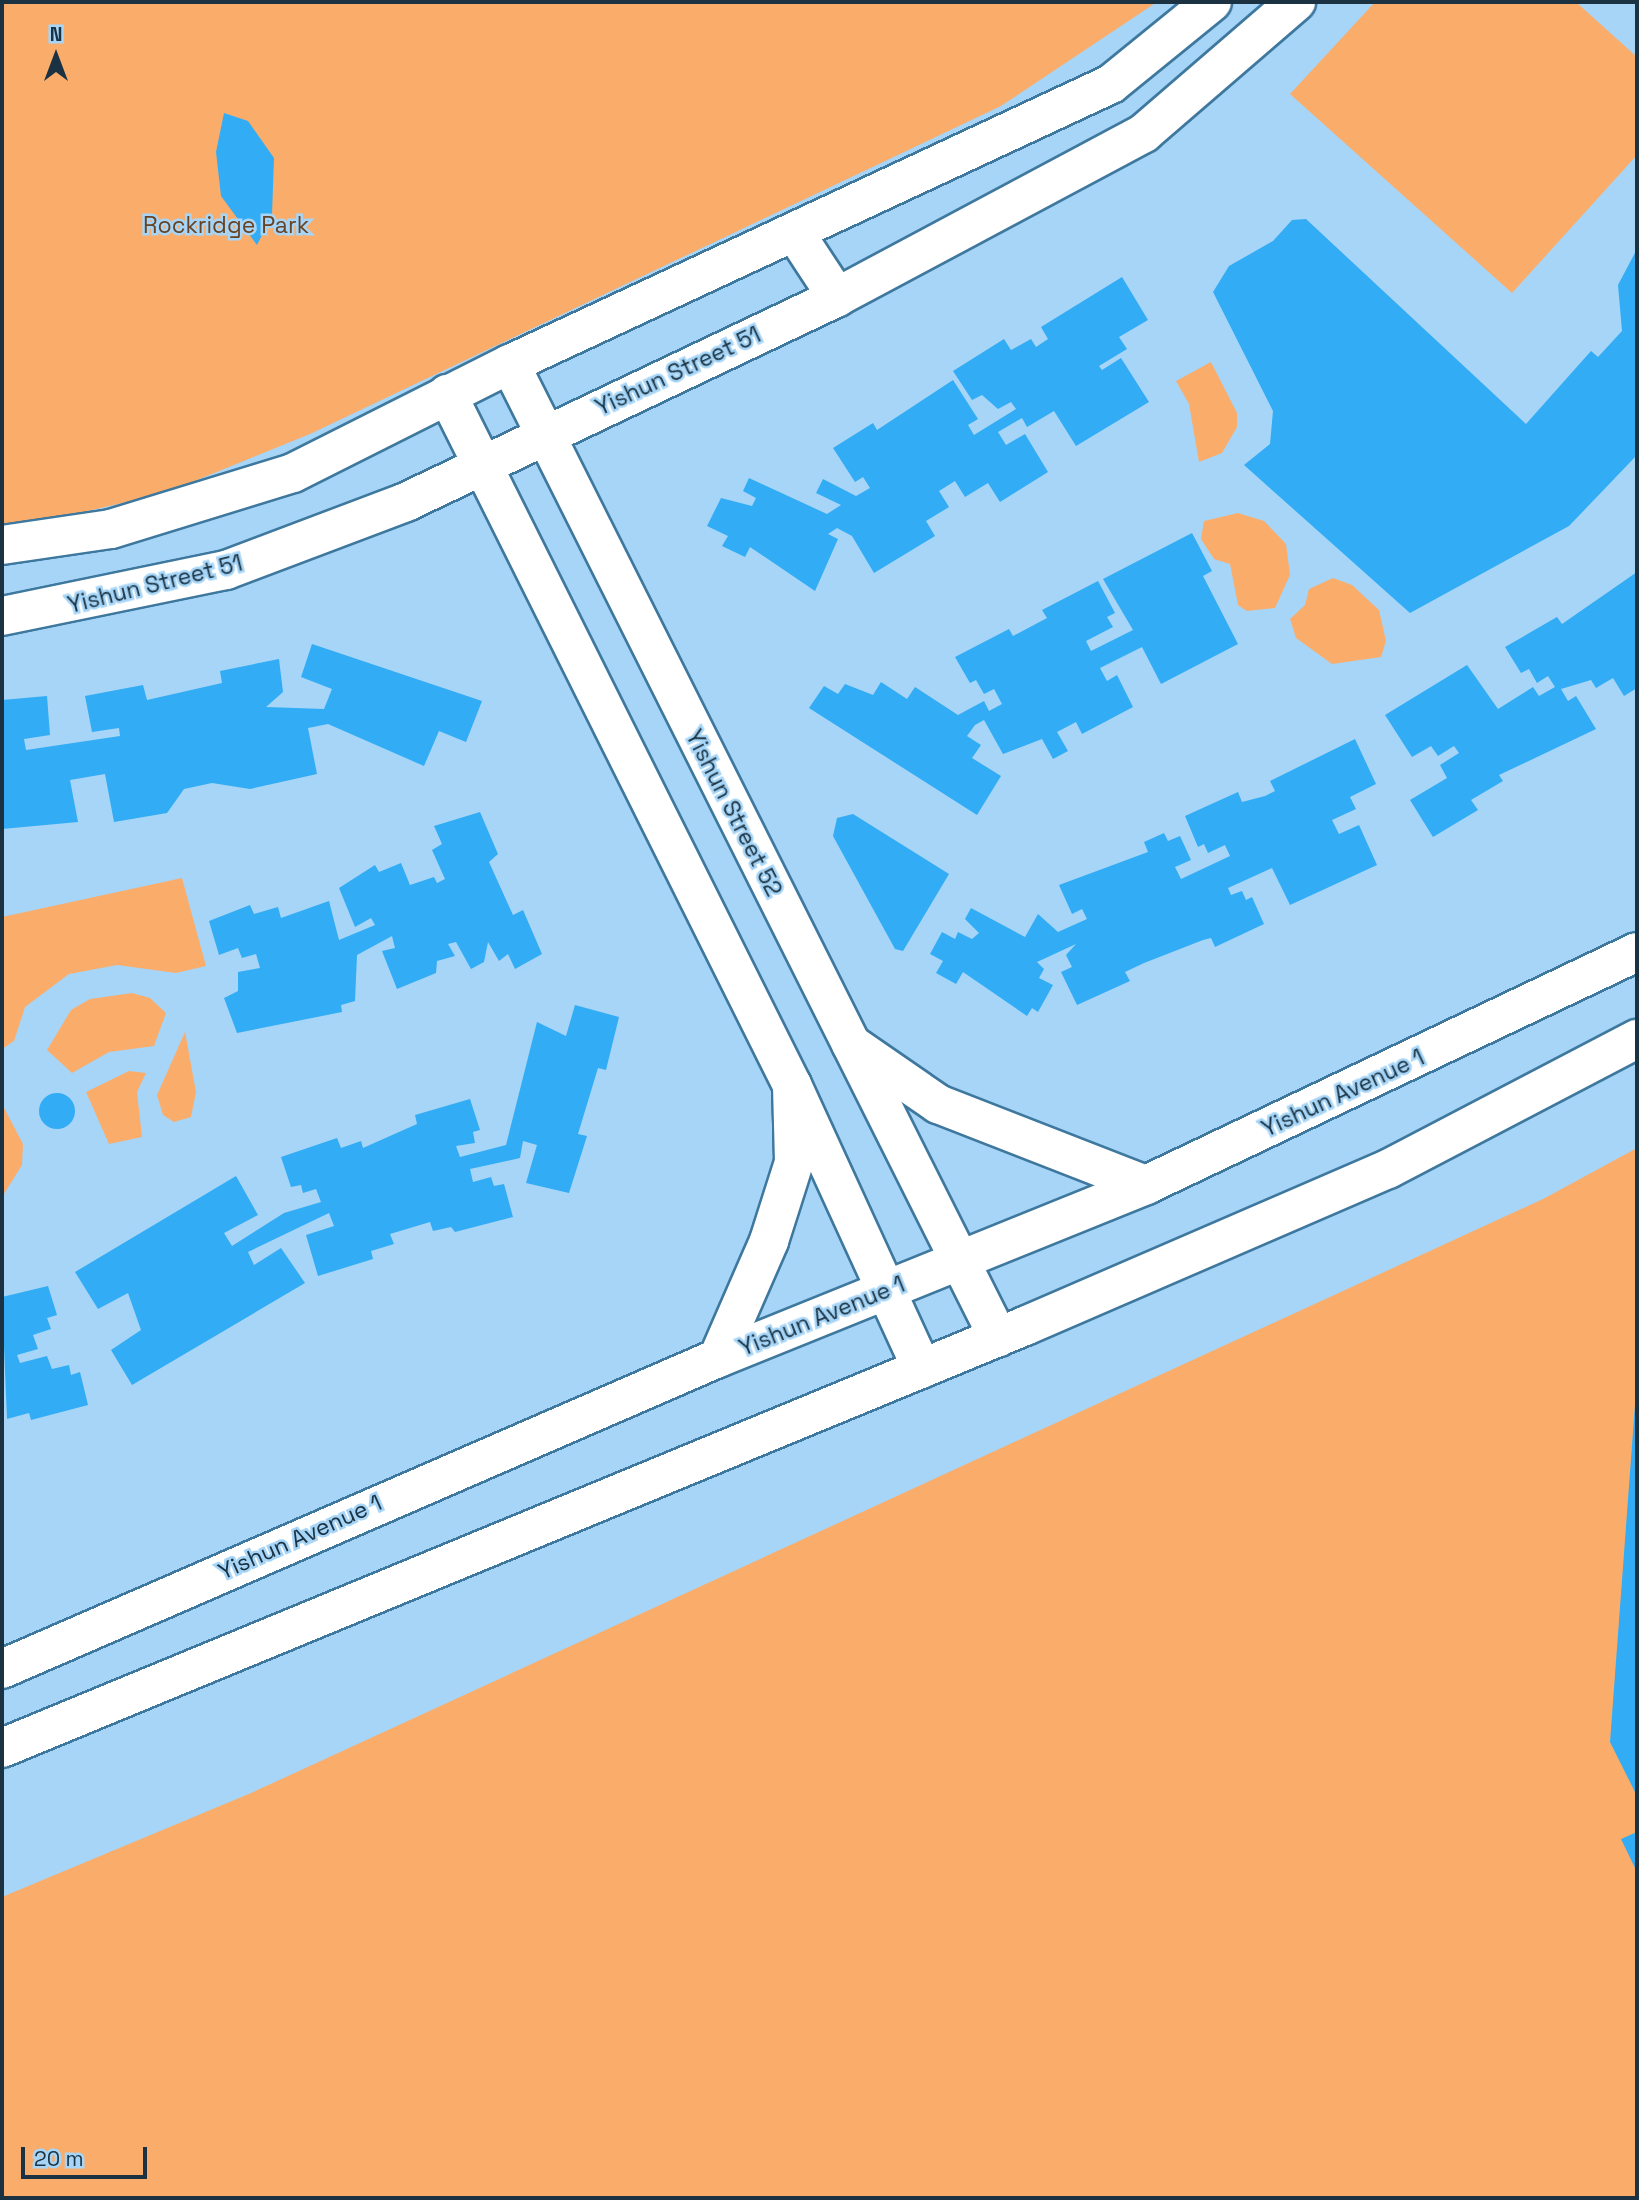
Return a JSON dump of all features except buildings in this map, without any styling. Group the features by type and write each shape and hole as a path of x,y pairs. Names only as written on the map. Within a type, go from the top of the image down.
{"street":[{"path":"2,545 111,529 260,488 510,364 1111,84 1212,2"},
{"name":"Yishun Street 51","path":"2,616 226,570 406,502 541,435 837,296 1144,133 1296,2"},
{"path":"795,233 837,296"},
{"name":"Yishun Street 52","path":"510,364 541,435 962,1261 998,1337"},
{"path":"447,394 485,463 792,1084 922,1369"},
{"name":"Yishun Avenue 1","path":"2,1669 718,1358 1146,1185 1637,952"},
{"path":"2,1748 922,1369 1388,1169 1637,1039"},
{"path":"851,1044 938,1104 1146,1185"},
{"path":"718,1358 769,1241 794,1162 792,1084"}],"green space":[{"name":"Rockridge Park","path":"2,2 1157,2 1001,106 310,434 165,493 2,531"},
{"path":"1375,2 1576,2 1637,57 1637,155 1512,293 1290,94"},
{"path":"1211,362 1237,413 1237,427 1222,453 1199,462 1189,404 1176,381"},
{"path":"1238,513 1264,521 1286,544 1290,575 1275,608 1247,611 1238,605 1230,564 1214,559 1201,539 1204,521"},
{"path":"1333,578 1352,585 1379,610 1386,641 1381,657 1332,664 1296,638 1290,619 1305,605 1309,589"},
{"path":"182,878 206,966 176,973 117,965 69,974 25,1007 14,1041 2,1049 2,917"},
{"path":"132,993 150,998 166,1013 154,1046 109,1052 72,1073 47,1050 71,1010 90,999"},
{"path":"185,1032 196,1092 191,1117 174,1122 163,1115 157,1095"},
{"path":"129,1071 146,1073 137,1092 142,1137 109,1144 86,1092"},
{"path":"2,1104 23,1144 22,1165 2,1197"},
{"path":"1637,1148 1637,2198 2,2198 2,1897 251,1793 1543,1199"}]}
